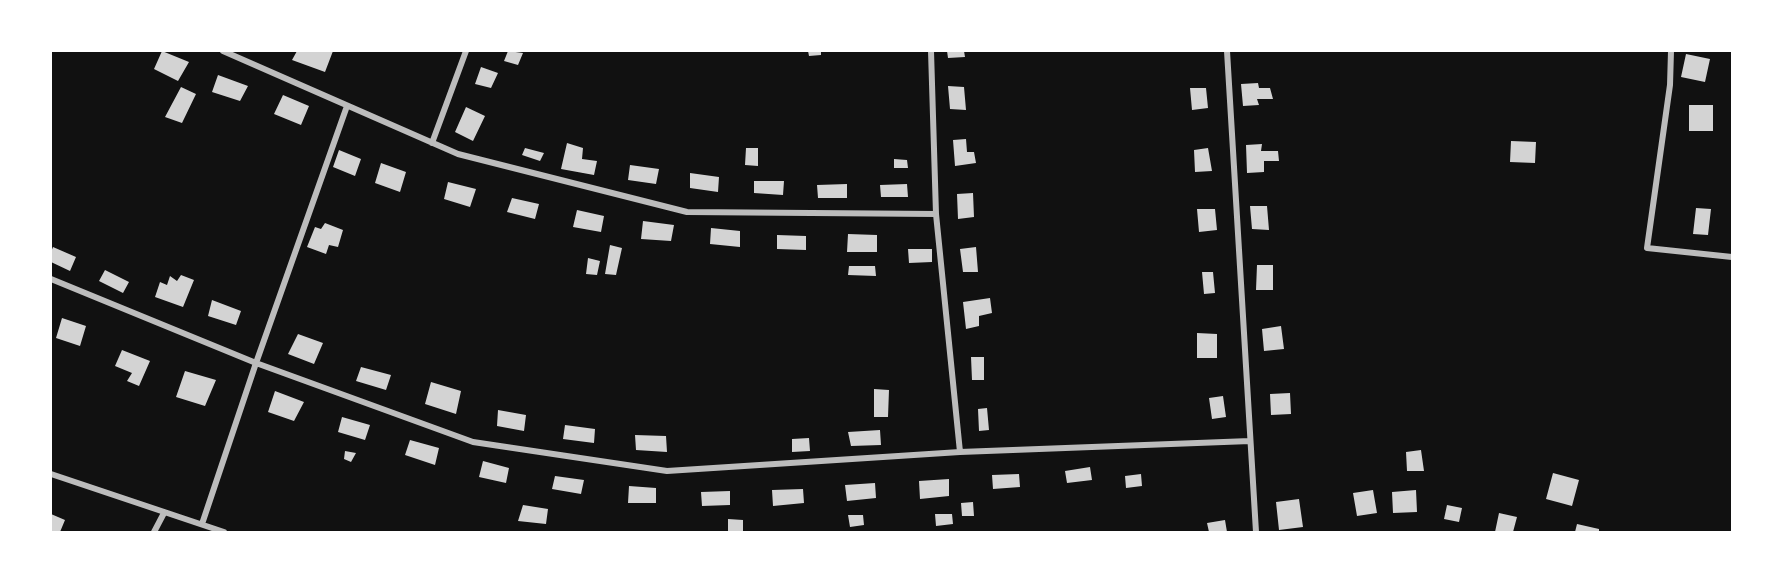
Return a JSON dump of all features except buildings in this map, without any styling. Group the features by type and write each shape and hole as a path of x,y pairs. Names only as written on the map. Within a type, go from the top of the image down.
{"street":[{"path":"223,51 458,154 687,212 936,214"},
{"path":"432,143 466,51"},
{"path":"931,51 936,214 960,452"},
{"path":"1227,51 1256,532"},
{"path":"1671,51 1670,85 1647,248 1732,257"},
{"path":"202,524 347,106"},
{"path":"51,279 256,363 473,442 667,471 960,452 1250,441"},
{"path":"51,474 224,532"},
{"path":"154,532 164,513"}]}
